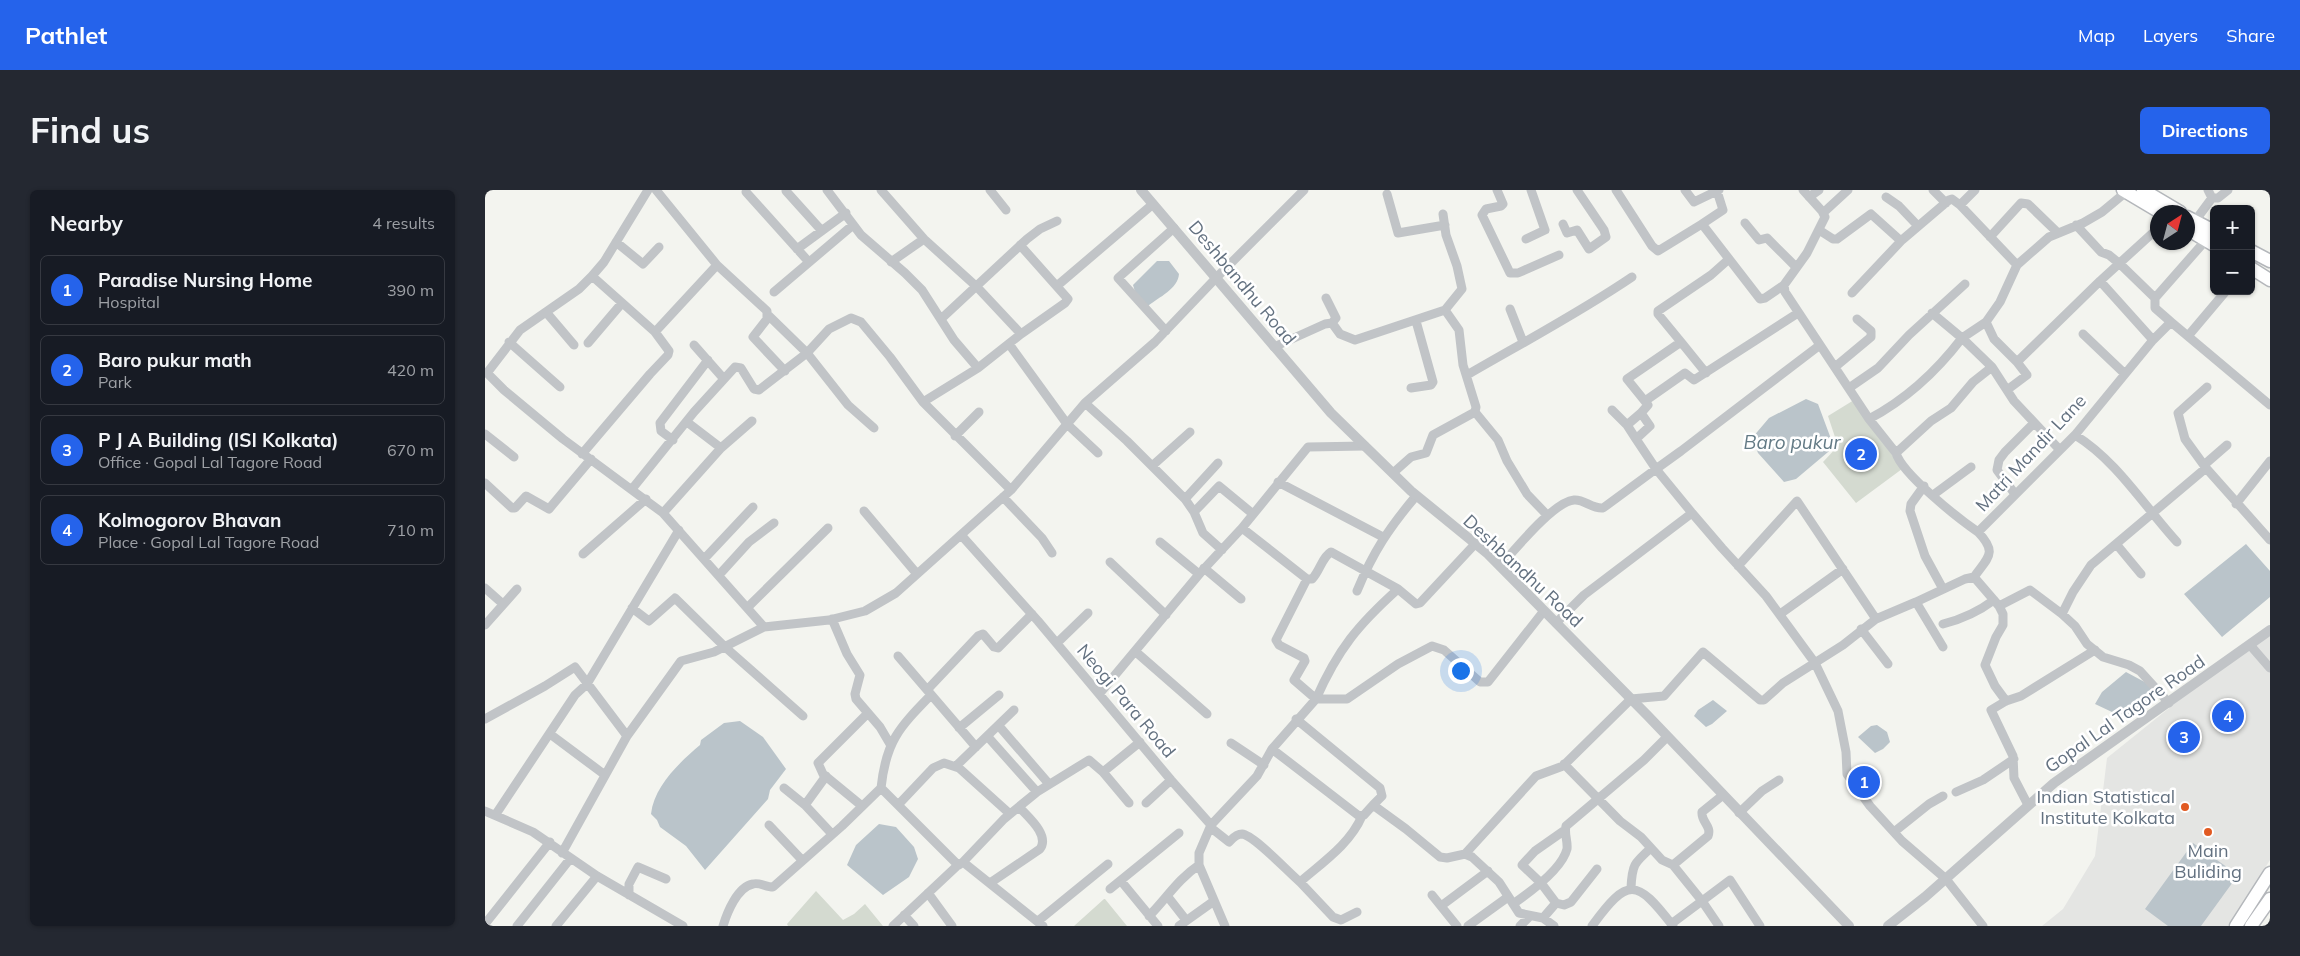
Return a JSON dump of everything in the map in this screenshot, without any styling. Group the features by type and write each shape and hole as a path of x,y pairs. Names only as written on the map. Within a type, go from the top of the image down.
{"main road":[{"path":"2125,191 2150,206"},
{"path":"2148,192 2169,205"},
{"path":"2195,225 2210,236"},
{"path":"2255,254 2270,263"},
{"path":"2255,261 2270,263"},
{"path":"2255,271 2270,280"},
{"path":"2236,926 2268,882"},
{"path":"2251,926 2270,899"}],"street":[{"path":"648,190 592,276 579,289 520,330 486,374 582,454 663,512 765,627"},
{"path":"655,190 717,265 767,311 768,316 807,353 848,405 874,428"},
{"path":"827,190 846,213 853,225 922,290 954,340 978,368"},
{"path":"881,190 924,239 977,287 1021,334"},
{"path":"990,190 1006,210"},
{"name":"Deshbandhu Road","path":"1141,190 1331,413 1416,496 1500,566 1849,926"},
{"path":"1497,190 1503,204 1486,209 1482,215 1510,273 1518,273 1559,255"},
{"path":"1526,239 1543,232 1545,228 1531,190"},
{"path":"1563,224 1567,233 1577,230 1589,249 1606,237 1604,230 1577,190"},
{"path":"1616,190 1652,246 1658,251 1723,210 1718,191 1694,202 1685,190"},
{"path":"1702,224 1760,299 1765,298 1784,285 1797,268 1819,230 1825,217 1806,194 1819,190"},
{"path":"1823,213 1848,190"},
{"path":"1933,190 1946,203"},
{"path":"1960,205 1975,190"},
{"path":"2195,216 2210,194 2218,198 2228,190"},
{"path":"786,191 822,230"},
{"path":"562,853 627,736 659,688 681,661 713,652 765,627 832,619 865,611 883,602 962,536 1011,490 1085,403 1166,331 1300,191"},
{"path":"1869,419 1909,395 1944,360 1962,338 1986,322 2000,302 2017,265 2049,237 2077,226 2102,212 2125,191"},
{"path":"746,192 808,261"},
{"path":"1387,194 1398,233 1445,225"},
{"path":"1886,197 1899,206 1918,226"},
{"path":"1852,293 1901,241 1951,199 1960,205 2017,265"},
{"path":"1989,237 2021,203 2028,204 2058,232"},
{"path":"1058,285 1153,204"},
{"path":"797,249 846,213"},
{"path":"1332,323 1340,334 1355,340 1445,310 1462,290 1443,214"},
{"path":"1819,230 1833,239 1837,239 1871,214 1901,241"},
{"path":"941,319 1020,245 1040,229 1057,221"},
{"path":"1745,222 1759,240 1767,238 1797,268"},
{"path":"775,292 808,261 853,225"},
{"path":"2077,226 2101,252 2120,264 2155,298"},
{"path":"1166,331 1118,278 1174,228"},
{"path":"2017,362 2100,280 2150,236"},
{"path":"891,262 924,239"},
{"path":"2210,240 2155,298 2155,308 2270,405"},
{"path":"615,242 643,264 659,247"},
{"path":"923,402 978,368 1067,301 1068,296 1020,245"},
{"path":"1706,373 1658,314 1659,311 1711,275 1729,259"},
{"path":"655,332 717,265"},
{"path":"582,454 668,355 669,351 655,332 592,276"},
{"path":"1467,376 1591,304 1632,276"},
{"path":"2100,280 2153,340"},
{"path":"1849,388 1878,368 1965,284"},
{"path":"1784,285 1785,292 1798,313 1869,419 1896,453 1898,460 1923,486 1978,532"},
{"path":"2188,336 2222,295"},
{"path":"1274,347 1307,330 1332,323 1336,318 1326,298"},
{"path":"588,343 622,303"},
{"path":"1510,309 1523,342"},
{"path":"1445,310 1459,330 1463,365 1476,407 1475,412 1498,440 1527,494 1547,516"},
{"path":"546,312 573,345"},
{"path":"1645,401 1685,373 1695,380 1798,313"},
{"path":"1932,314 1962,338 1992,367 2007,390 2059,450"},
{"path":"768,316 753,337 785,371"},
{"path":"632,489 724,378 738,367 754,388 759,390 807,353 829,330 845,319 855,318 891,357 923,402 1011,490"},
{"path":"1835,367 1871,337 1871,332 1857,319"},
{"path":"1411,388 1431,385 1433,382 1416,321"},
{"path":"1986,322 1994,338 2027,375 2007,390"},
{"name":"Matri Mandir Lane","path":"1974,577 1989,555 1990,550 1989,543 1978,532 2075,436 2153,340 2171,322"},
{"path":"2083,334 2125,374"},
{"path":"509,342 560,387"},
{"path":"1627,425 1647,407 1645,401 1628,382 1628,377 1681,342"},
{"path":"1009,344 1067,424 1098,453"},
{"path":"694,345 724,378"},
{"path":"1500,566 1547,516 1570,501 1576,500 1593,507 1603,508 1820,345"},
{"path":"673,440 661,431 660,423 708,360"},
{"path":"1896,453 1931,421 1951,408 1973,382 1992,367"},
{"path":"2207,387 2178,413 2185,439 2205,466 2233,496 2236,504 2270,540"},
{"path":"1085,403 1185,499 1195,512 1203,533 1222,550"},
{"path":"1612,410 1627,425 1656,469 1692,513 1780,614 1815,663 1838,711 1846,752 1847,774 1870,806 1902,841 1946,878 1983,926"},
{"path":"955,436 979,412"},
{"path":"1393,473 1411,457 1427,453 1433,435 1475,412"},
{"path":"1635,439 1649,426 1641,412"},
{"path":"663,512 721,448 752,421"},
{"path":"687,422 721,448"},
{"path":"2015,494 1997,470 1999,460 2034,423"},
{"path":"1152,466 1190,432"},
{"path":"485,434 514,457"},
{"path":"2075,436 2110,463 2152,515 2177,542"},
{"path":"2062,614 2073,592 2091,566 2152,515 2227,445"},
{"path":"1100,693 1136,652 1201,571 1241,528 1308,447 1365,446"},
{"path":"485,483 512,508 516,507 526,496 549,509 591,459"},
{"path":"2236,504 2270,461"},
{"path":"1185,499 1218,463"},
{"path":"1933,495 1971,467"},
{"path":"1279,482 1383,537"},
{"path":"1195,512 1219,486 1253,514"},
{"path":"1923,486 1911,504 1910,511 1925,556 1943,589"},
{"path":"1357,591 1383,537 1416,496"},
{"path":"1003,497 1042,538 1052,553"},
{"path":"583,554 646,499"},
{"path":"1738,566 1797,501 1876,619"},
{"path":"705,558 753,508"},
{"path":"864,511 917,574"},
{"path":"1555,623 1584,595 1692,513"},
{"path":"719,575 749,542 774,523"},
{"path":"748,607 828,528"},
{"path":"1241,528 1307,579 1312,579 1316,575 1327,554 1331,552 1398,588 1415,604 1420,603 1475,544"},
{"path":"497,814 575,695 587,684 679,530"},
{"name":"Neogi Para Road","path":"962,536 1100,693 1211,826 1229,842 1237,834 1255,840 1285,870 1301,882"},
{"path":"1160,542 1241,599"},
{"path":"2117,545 2141,574"},
{"path":"1110,562 1166,615"},
{"path":"1780,614 1843,569"},
{"path":"1373,805 1406,828 1440,857 1447,858 1465,854 1536,776 1559,768 1564,764 1631,700 1664,696 1703,652 1760,700 1769,698 1783,683 1843,645 1876,619 1965,578 1974,577 1997,603 2003,614 2003,625 1995,637 1985,665 2006,701"},
{"path":"1307,579 1276,640 1279,645 1304,658 1305,661 1294,680 1316,699 1347,699 1399,664 1432,646 1444,650 1480,682 1488,682 1543,612"},
{"path":"485,588 503,604"},
{"path":"1225,926 1199,865 1199,853 1211,826 1248,787 1264,765 1272,749 1296,719 1316,699 1338,654 1363,621 1398,588"},
{"path":"485,625 517,589"},
{"path":"1943,624 2030,590 2062,614 2095,650 2103,656 2140,671 2169,703"},
{"path":"631,608 649,621 675,598 725,647 803,716"},
{"path":"1916,602 1943,648"},
{"path":"1057,643 1088,613"},
{"path":"723,926 731,906 747,887 756,884 773,887 881,788 883,766 890,744 901,726 979,636 983,634 994,647 998,648 1032,614"},
{"path":"832,619 847,654 859,671 860,680 855,694 856,699 880,727 890,744"},
{"path":"1861,629 1888,664"},
{"name":"Gopal Lal Tagore Road","path":"1891,925 2054,783 2270,630"},
{"path":"2250,645 2270,668"},
{"path":"2028,805 2014,778 2014,760 1991,710 2006,701 2021,696 2095,650"},
{"path":"1136,652 1207,714"},
{"path":"898,656 976,747"},
{"path":"485,719 575,667 627,736"},
{"path":"959,728 999,695"},
{"path":"956,766 1014,710"},
{"path":"862,806 823,774 819,763 868,713"},
{"path":"1296,719 1380,788 1382,796 1362,816 1356,829 1343,844 1301,882 1333,917 1341,920 1357,912"},
{"path":"999,726 1049,784"},
{"path":"549,734 605,775"},
{"path":"988,737 1037,792"},
{"path":"1597,869 1571,902 1564,905 1556,903 1541,883 1522,865 1535,851 1565,830 1571,821 1644,760 1667,737"},
{"path":"1103,772 1140,742"},
{"path":"1231,743 1264,765"},
{"path":"1272,749 1362,816"},
{"path":"893,926 961,863 1010,814 1037,792 1089,760 1103,772 1129,803"},
{"path":"1956,792 1983,780 2014,760"},
{"path":"898,805 938,764 944,763 956,766 1010,814"},
{"path":"1564,764 1597,799 1662,860 1673,865 1719,926"},
{"path":"805,804 826,776"},
{"path":"1146,803 1171,780"},
{"path":"1739,813 1762,791 1779,780"},
{"path":"784,788 805,804 833,834"},
{"path":"881,788 961,863 990,883 1040,924 1108,864"},
{"path":"1673,865 1708,836 1709,828 1702,816 1702,812 1723,795"},
{"path":"1894,832 1929,804 1943,796"},
{"path":"990,883 1040,849 1043,844 1040,832 1019,807"},
{"path":"485,811 497,814 550,842 570,859 683,926"},
{"path":"769,825 802,860"},
{"path":"1468,926 1541,883 1567,850 1565,830"},
{"path":"1110,890 1179,833"},
{"path":"485,924 550,842"},
{"path":"1631,888 1634,864 1651,848"},
{"path":"1465,854 1472,857 1499,882 1519,913 1529,917 1543,918 1554,926"},
{"path":"517,926 570,859"},
{"path":"1149,916 1168,897 1179,880 1199,865"},
{"path":"629,895 629,884 638,867 666,879"},
{"path":"1441,906 1488,871"},
{"path":"556,926 597,876"},
{"path":"1595,925 1615,898 1625,889 1637,889 1649,898 1672,925 1730,880 1760,926"},
{"path":"1121,881 1158,926"},
{"path":"928,893 952,926"},
{"path":"1432,895 1457,926"},
{"path":"1168,897 1182,923 1214,901"},
{"path":"1543,918 1556,903"},
{"path":"904,915 914,926"},
{"path":"1520,926 1529,917"}],"shaded area":[{"path":"1854,400 1902,469 1856,503 1823,462 1838,446 1828,416"},
{"name":"Indian Statistical Institute Kolkata","path":"2270,627 2270,860 2228,926 2042,926 2063,909 2095,856 2107,758"},
{"path":"816,891 843,920 854,914 865,904 883,926 788,926 787,924"},
{"path":"1104,899 1127,926 1074,926"}],"water":[{"path":"1157,261 1169,261 1179,274 1178,279 1172,288 1148,306 1136,295 1133,285"},
{"name":"Baro pukur","path":"1806,399 1818,404 1834,447 1796,479 1784,482 1758,453 1752,438 1769,418"},
{"path":"2246,544 2270,571 2270,597 2222,637 2184,594"},
{"path":"2126,672 2154,687 2154,702 2129,720 2095,704 2102,692"},
{"path":"1713,700 1727,711 1706,727 1694,716 1698,710"},
{"path":"740,721 763,737 786,769 770,790 768,799 705,870 686,846 660,827 657,820 651,814 653,804 669,775 700,745 701,740 724,723"},
{"path":"1877,725 1887,732 1890,742 1883,749 1875,753 1858,737 1871,726"},
{"path":"879,824 896,827 914,847 918,859 909,877 883,895 847,865 856,845"},
{"path":"2193,843 2238,875 2201,926 2168,926 2145,909"}],"place":[{"name":"Baro pukur math","path":"1861,454"},
{"name":"Kolmogorov Bhavan","path":"2228,716"},
{"name":"P J A Building (ISI Kolkata)","path":"2184,737"},
{"name":"Paradise Nursing Home","path":"1864,782"},
{"name":"Indian Statistical Institute Kolkata","path":"2185,807"},
{"name":"Main Buliding","path":"2208,832"}]}
